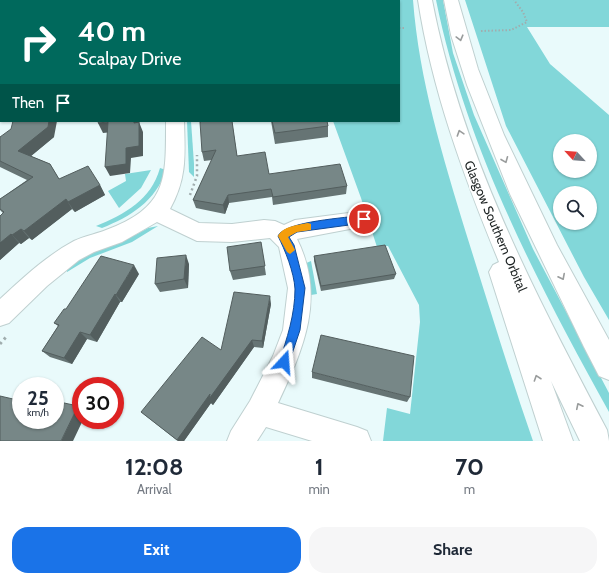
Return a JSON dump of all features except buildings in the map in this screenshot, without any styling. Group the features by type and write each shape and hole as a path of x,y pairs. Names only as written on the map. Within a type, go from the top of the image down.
{"highway":[{"name":"Glasgow Southern Orbital","path":"425,0 433,44 470,164 522,288 596,441"},
{"path":"451,0 465,58 511,173 542,238 609,366"},
{"path":"470,164 492,245 558,441"}],"street":[{"path":"2,310 69,255 85,246 114,236 136,225 156,212 172,187 176,171 175,122"},
{"path":"156,212 197,232 232,233 264,229 276,230 283,236 289,245 300,288 297,301 298,313 295,330 284,362 260,411 241,441"},
{"path":"283,236 295,229 364,219"},
{"path":"260,411 357,441"}],"path":[{"path":"481,31 506,31 520,28 527,22 523,12 514,0"}],"shaded area":[{"path":"400,0 413,0 416,30 426,89 433,118 466,233 533,441 383,441 387,408 410,414 420,322 419,305 388,246 377,247 333,122 400,122"},
{"path":"436,0 443,0 453,53 474,115 533,249 609,393 609,412 531,263 485,161 449,55"},
{"path":"465,0 609,0 609,27 527,27 550,64 609,115 609,320 584,277 560,230 597,230 597,186 553,186 553,217 506,126"},
{"path":"187,122 191,122 194,177 189,172"},
{"path":"160,168 166,170 162,181 149,199 122,219 102,228 96,226 127,211 136,204 150,189"},
{"path":"151,170 141,188 119,208 108,191 126,181 125,174"},
{"path":"158,226 132,242 90,258 67,272 66,267 94,251 137,234 148,228"},
{"path":"311,261 317,294 311,295 304,264"}],"slow traffic":[{"path":"290,250 289,245 283,236 295,229 308,227"}],"route":[{"path":"284,362 295,330 298,313 297,301 300,288 289,245 283,236 295,229 364,219"}]}
